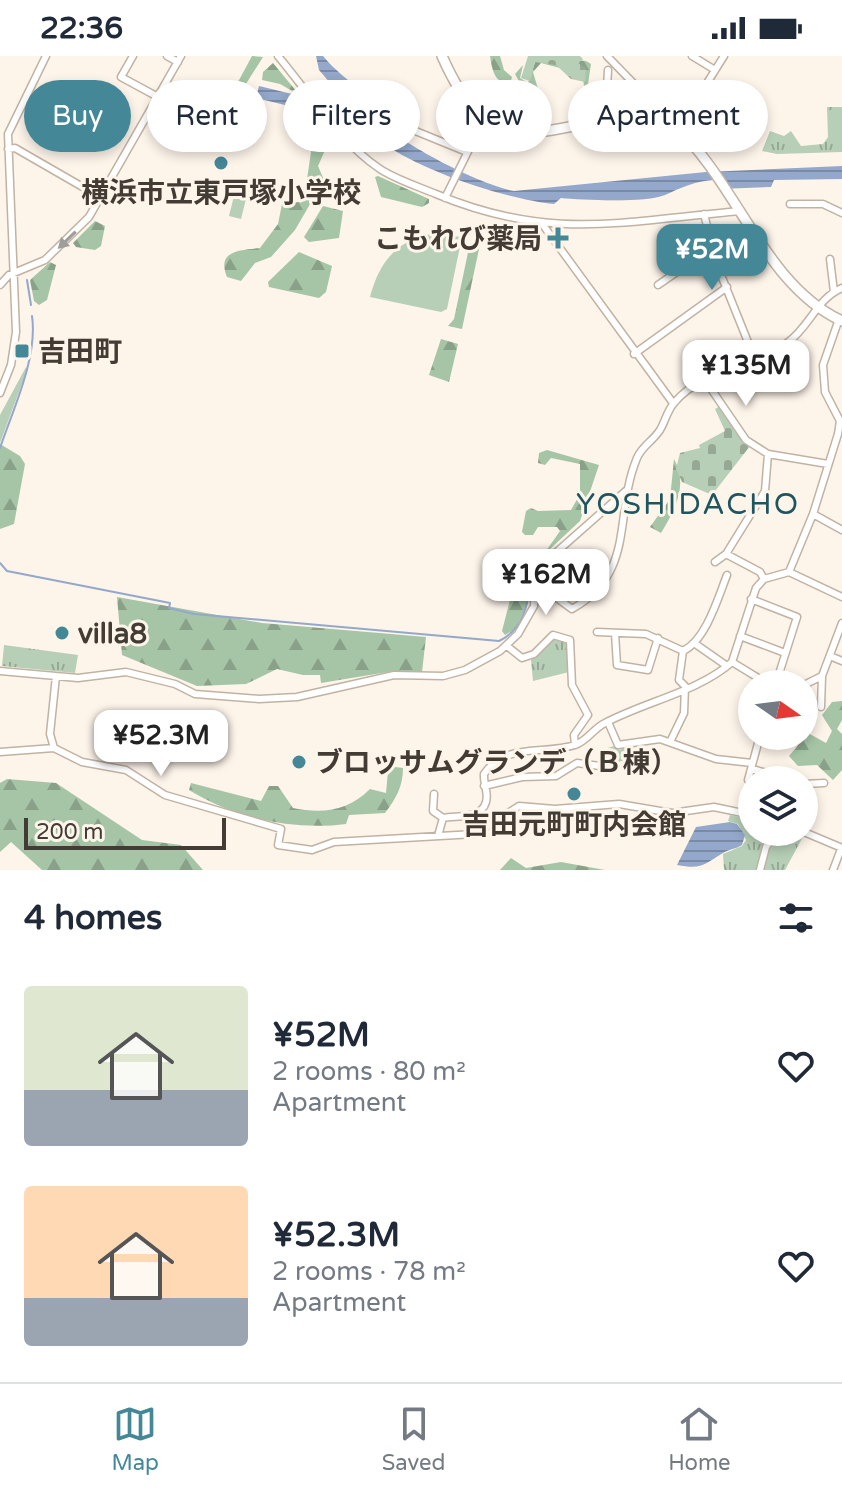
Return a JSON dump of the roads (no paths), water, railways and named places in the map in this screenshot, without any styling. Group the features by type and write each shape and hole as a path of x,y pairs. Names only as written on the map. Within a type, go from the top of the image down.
{"highway":[{"path":"442,56 453,80"},
{"path":"699,152 714,168 789,281 817,308 840,320"}],"street":[{"path":"0,393 15,344 15,272 8,149 4,134 46,56"},
{"path":"133,56 121,77 147,91"},
{"path":"167,56 180,59 168,80"},
{"path":"278,56 372,162 395,177 496,217 543,225 584,226 740,208"},
{"path":"607,56 630,80"},
{"path":"709,80 724,56"},
{"path":"695,57 715,70"},
{"path":"607,80 608,70"},
{"path":"0,285 15,272 45,260 89,217 147,116"},
{"path":"420,133 466,153 445,198"},
{"path":"8,149 15,148 100,197"},
{"path":"790,204 823,204 842,213"},
{"path":"704,214 754,357"},
{"path":"543,225 634,354 673,403"},
{"path":"658,285 713,247"},
{"path":"830,259 834,292"},
{"path":"634,354 727,287"},
{"path":"535,571 546,590 572,609 595,596 611,572 636,460 660,430 673,403 705,380 786,344 821,300 842,288"},
{"path":"789,572 813,514 828,464 838,452 838,409 825,392 823,365 840,320"},
{"path":"705,380 733,416 743,436 768,454 828,464"},
{"path":"715,562 726,554 765,491 768,454"},
{"path":"0,671 90,678 126,672 209,697 282,698 394,675 443,676 465,670 507,646 526,625 534,606 535,571 583,526 617,503 630,487"},
{"path":"813,514 842,530"},
{"path":"726,554 760,572 764,579"},
{"path":"434,794 433,811 443,818 479,811 487,801 484,774 500,758 529,749 575,745 608,722 685,689 729,664 751,599 764,579 789,572 842,597"},
{"path":"670,742 684,713 685,689 679,680 683,651 694,643 727,575"},
{"path":"751,599 797,617 780,670"},
{"path":"821,707 822,676 842,623"},
{"path":"597,632 658,638 683,651"},
{"path":"615,633 617,665 648,670 658,638"},
{"path":"507,646 522,658 534,654 553,635 570,640 572,685 588,715 574,735 575,745"},
{"path":"740,636 785,653"},
{"path":"694,643 741,670"},
{"path":"830,656 842,661"},
{"path":"54,748 50,734 56,676"},
{"path":"818,678 822,676"},
{"path":"608,722 618,745 650,738 716,759 752,766 756,750"},
{"path":"0,752 54,748 82,762 126,770 165,795 281,829 278,845 312,850 334,842 481,832 519,806 555,809 619,804 672,813 714,807 738,812"},
{"path":"484,786 522,777 556,776 577,763 600,766"},
{"path":"818,783 824,783"},
{"path":"438,836 443,818"},
{"path":"818,838 842,848 833,870"},
{"path":"760,870 767,846"}],"water":[{"path":"316,56 323,56 347,80 327,80 319,70"},
{"path":"267,88 283,92 283,105 267,101"},
{"path":"420,150 463,173 514,191 706,172 842,166 842,179 774,180 771,187 719,189 713,180 694,183 656,198 561,198 554,204 514,197 466,183 398,152 420,152"},
{"path":"730,822 737,824 740,846 703,865 677,865 696,827"}],"waterway":[{"path":"27,280 31,305"},
{"path":"0,448 28,366 32,316"},
{"path":"0,563 7,571 170,603 169,608 194,614 499,641 519,624 526,608 531,581"}],"place":[{"name":"横浜市立東戸塚小学校","path":"221,163"},
{"name":"こもれび薬局","path":"558,238"},
{"name":"吉田町","path":"22,351"},
{"name":"villa8","path":"62,633"},
{"name":"ブロッサムグランデ（Ｂ棟）","path":"299,762"},
{"name":"吉田元町町内会館","path":"574,794"}],"district":[{"name":"YOSHIDACHO","path":"688,504"}]}
